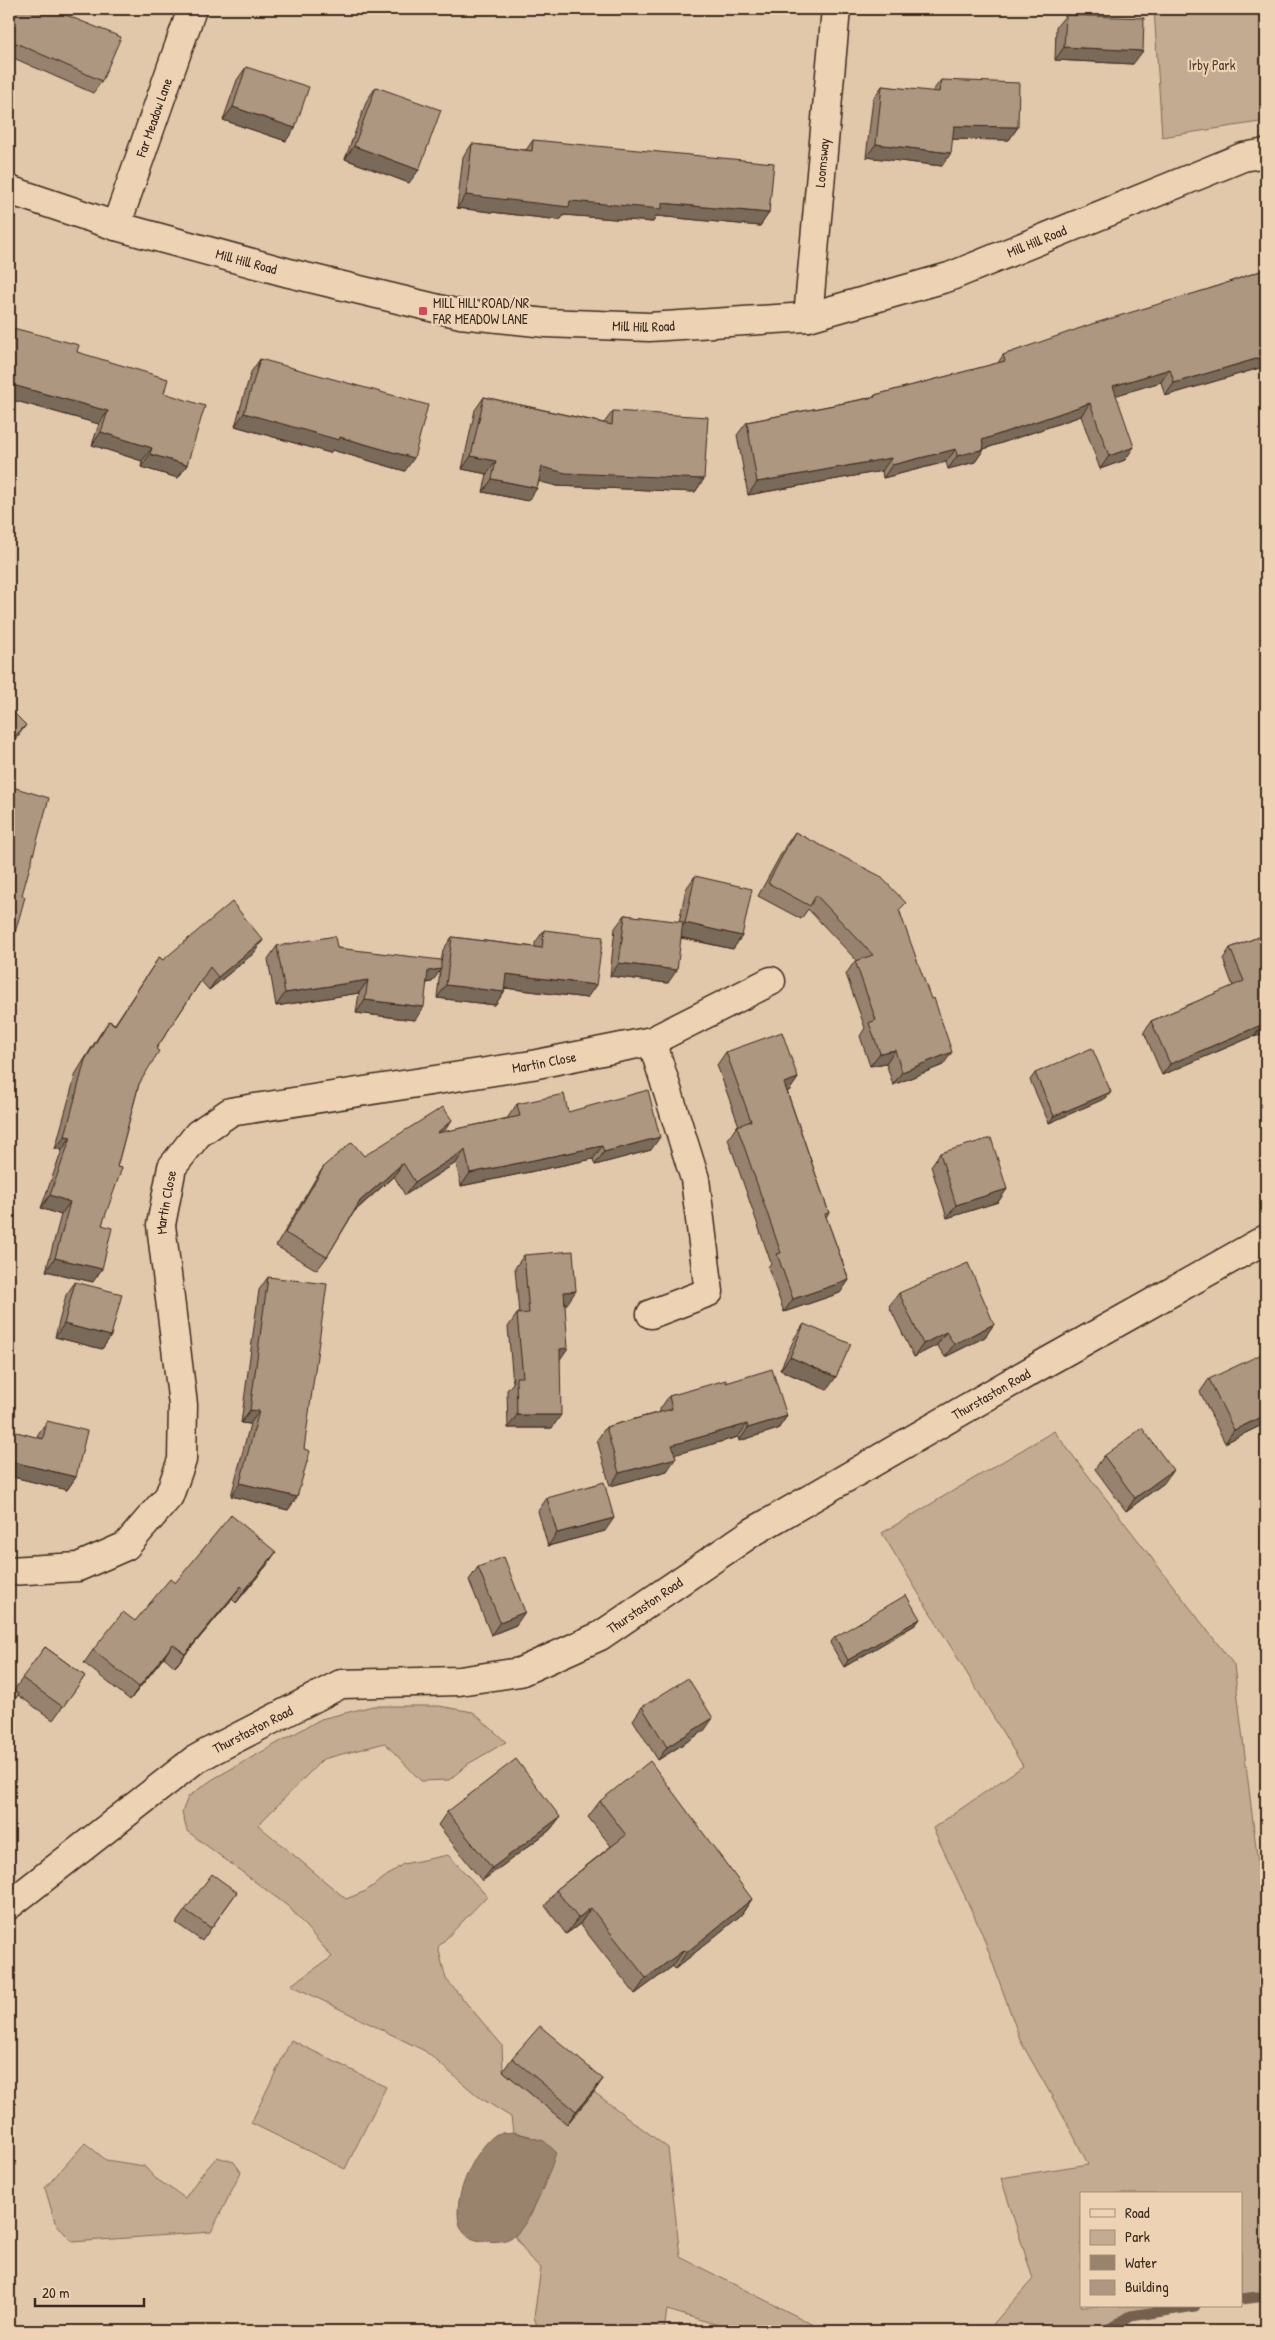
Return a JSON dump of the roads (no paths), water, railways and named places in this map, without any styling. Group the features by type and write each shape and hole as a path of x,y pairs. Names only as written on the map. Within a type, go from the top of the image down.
{"street":[{"name":"Far Meadow Lane","path":"116,226 192,9"},
{"name":"Loomsway","path":"808,317 836,9"},
{"name":"Mill Hill Road","path":"9,190 116,226 289,273 460,314 546,323 649,327 808,317 949,277 1243,157 1266,153"},
{"name":"Martin Close","path":"9,1571 78,1567 126,1546 169,1496 182,1460 183,1405 161,1225 172,1167 198,1134 230,1112 532,1065 652,1041 770,981"},
{"path":"652,1041 695,1180 709,1292 652,1314"},
{"name":"Thurstaston Road","path":"9,1905 193,1761 209,1752 341,1684 459,1681 520,1672 600,1636 751,1533 1045,1363 1266,1239"}],"water":[{"path":"513,2132 544,2141 556,2152 549,2172 533,2210 514,2236 496,2241 482,2241 472,2238 462,2230 458,2220 460,2194 465,2180 479,2153 495,2135"}],"waterway":[{"path":"1242,2299 1266,2296"},
{"path":"1106,2331 1131,2316 1182,2308"}],"place":[{"name":"MILL HILL ROAD/NR FAR MEADOW LANE","path":"423,311"}],"park label":[{"name":"Irby Park","path":"1212,65"}]}
